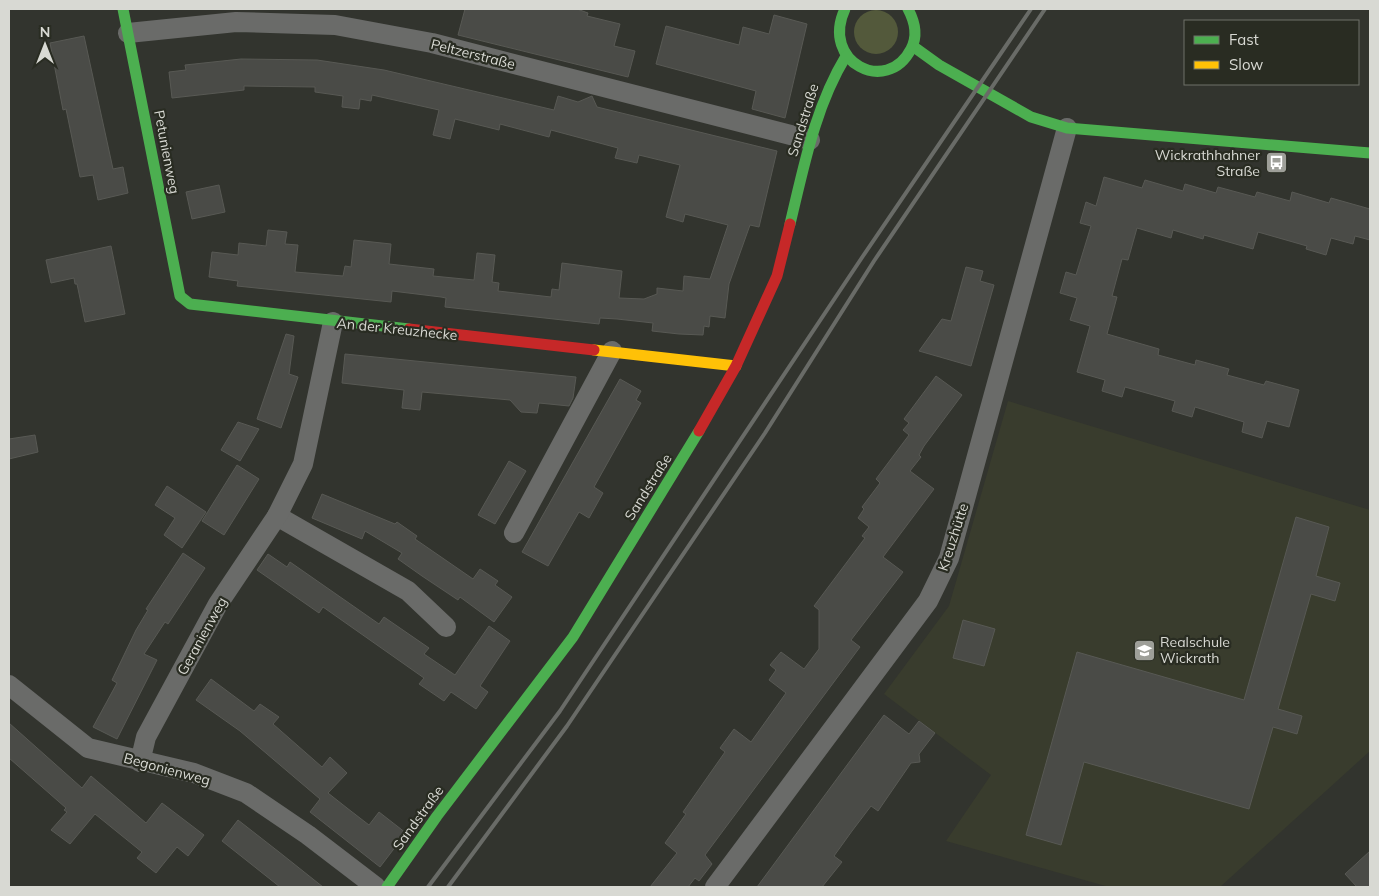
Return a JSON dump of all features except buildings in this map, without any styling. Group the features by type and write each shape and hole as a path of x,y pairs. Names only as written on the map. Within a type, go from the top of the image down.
{"main road":[{"name":"Petunienweg","path":"123,9 180,296 184,301"},
{"path":"845,9 837,30 839,44 846,56 862,68 883,71 901,63 914,46 916,31 913,16 908,9"},
{"path":"914,46 939,65 1030,116 1067,128 1370,153"},
{"name":"Sandstraße","path":"387,887 437,816 573,637 693,442 736,366 777,276 810,140 830,82 846,56"},
{"name":"An der Kreuzhecke","path":"184,301 190,304 333,322 736,366"}],"street":[{"name":"Peltzerstraße","path":"128,33 236,22 335,25 432,44 810,140"},
{"name":"Kreuzhütte","path":"715,887 928,601 946,565 1067,128"},
{"name":"Geranienweg","path":"140,762 146,737 218,604 276,516 303,464 333,322"},
{"path":"514,533 612,351"},
{"path":"276,516 408,591 446,627"},
{"name":"Begonienweg","path":"9,685 88,748 140,762 194,773 246,793 376,887"}],"shaded area":[{"name":"Realschule Wickrath","path":"1008,401 1370,510 1370,751 1220,887 1109,887 946,841 991,775 884,694 949,606"}],"green space":[{"path":"880,10 892,16 897,23 897,41 892,48 885,53 872,54 864,51 857,44 854,28 857,20 864,13"}],"railway":[{"path":"428,887 560,711 863,256 1031,9"},
{"path":"448,887 567,726 765,433 874,261 1045,9"}],"traffic: fast":[{"path":"123,9 180,296 190,304 409,329"},
{"path":"845,9 840,28 841,44 849,57 860,66 873,71 887,70 900,63 911,49 915,29 908,9"},
{"path":"914,47 939,65 1031,117 1067,128 1370,153"},
{"path":"790,224 818,116 835,75 846,56"},
{"path":"387,887 437,816 573,637 699,431"}],"traffic: slow":[{"path":"594,350 736,366"}],"traffic: jam":[{"path":"699,431 736,366 777,276 790,224"},
{"path":"409,329 594,350"}],"place":[{"name":"Wickrathhahner Straße","path":"1276,163"},
{"name":"Realschule Wickrath","path":"1144,650"}]}
